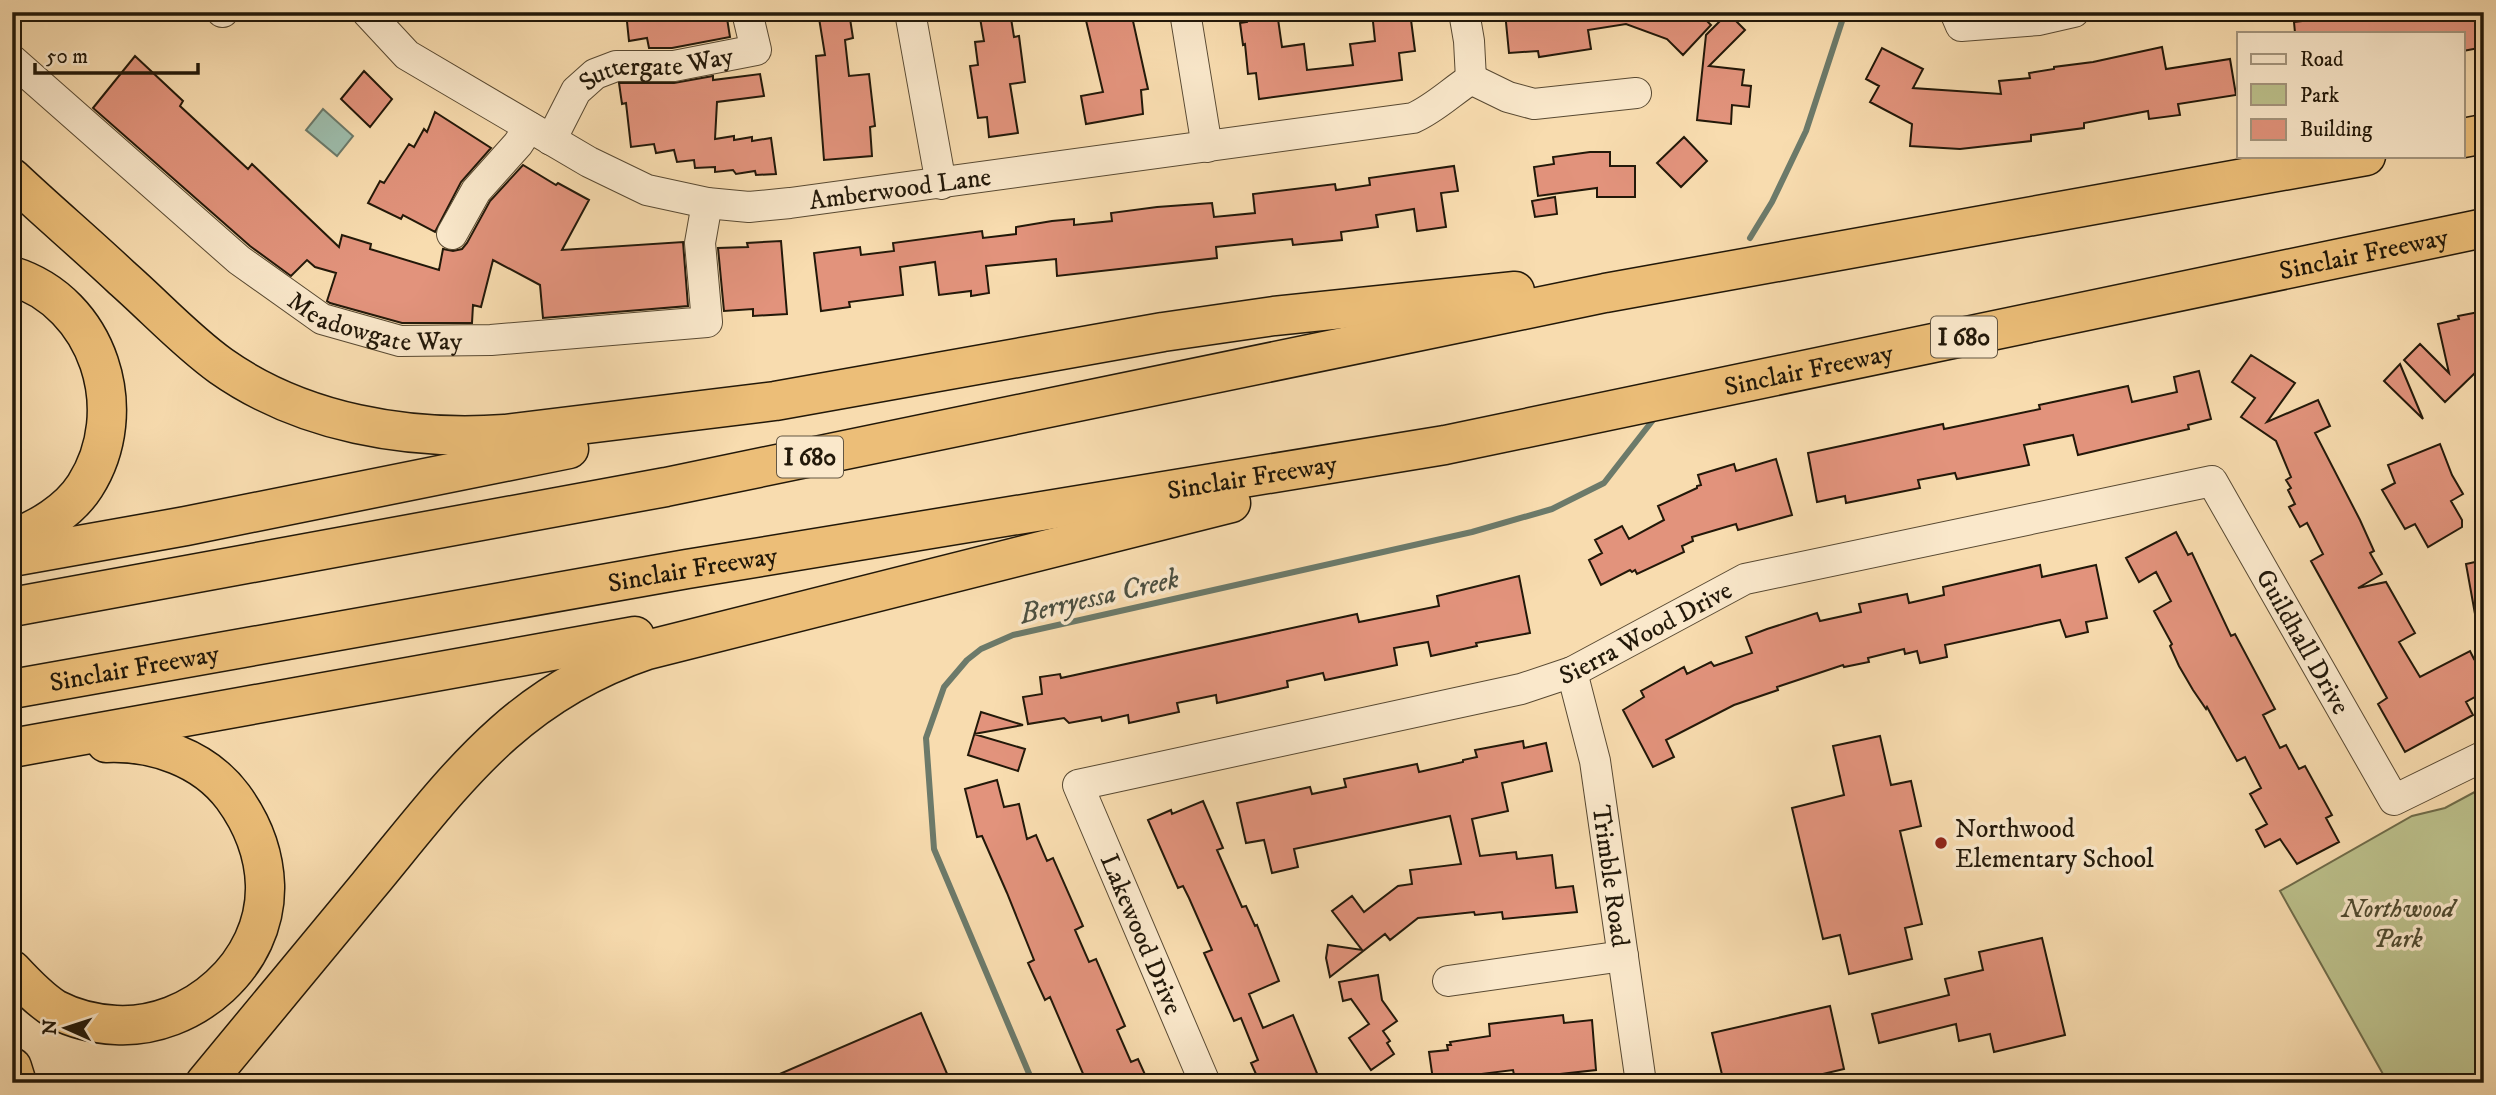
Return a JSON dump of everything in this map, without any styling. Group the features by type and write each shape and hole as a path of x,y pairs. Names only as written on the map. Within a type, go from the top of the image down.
{"highway":[{"path":"2464,138 2484,134"},
{"name":"I 680","path":"12,607 666,487 1605,293 2355,158"},
{"path":"12,178 221,366 290,403 341,420 394,431 475,436 775,401 1163,332 1274,316 1503,291 1605,293"},
{"name":"Sinclair Freeway","path":"12,689 687,569 1445,445 2484,228"},
{"path":"12,276 46,292 84,329 96,352 105,380 107,410 104,438 96,464 84,488 68,506 48,522 12,539"},
{"path":"12,557 186,526 694,424 775,401"},
{"path":"205,1083 481,753 535,705 589,672 647,650 1261,495 1445,445"},
{"path":"15,747 844,599"},
{"path":"12,970 54,1009 78,1019 104,1025 128,1026 176,1016 221,987 238,967 252,943 261,918 265,888 263,861 243,810 209,772 188,759 140,745 115,743 15,747"},
{"path":"12,1067 18,1083"}],"street":[{"name":"Amberwood Lane","path":"367,12 407,55 589,162 647,190 707,203 749,206 941,184 1413,118 1429,111 1471,79"},
{"name":"Suttergate Way","path":"540,133 576,91 595,74 616,66 674,66 756,50 747,12"},
{"path":"910,12 941,184"},
{"path":"1185,12 1208,147"},
{"path":"1464,12 1471,79 1508,97 1534,104 1636,93"},
{"path":"1955,12 1961,26 2039,20 2074,12"},
{"name":"Meadowgate Way","path":"12,60 239,260 322,319 400,341 491,340 706,322 700,243 707,203"},
{"path":"453,234 476,191 518,144 540,133"},
{"name":"Sierra Wood Drive","path":"1078,785 1521,689 1572,672 1745,579 2212,481"},
{"name":"Guildhall Drive","path":"2212,481 2394,800 2484,756"},
{"name":"Trimble Road","path":"1572,672 1595,761 1640,1083"},
{"name":"Lakewood Drive","path":"1078,785 1205,1083"},
{"path":"1448,981 1623,956"}],"green space":[{"name":"Northwood Park","path":"2484,787 2484,1083 2388,1083 2280,891 2412,816 2445,808"}],"shaded area":[{"path":"323,109 353,136 337,156 306,130"}],"building":[{"path":"626,12 726,12 730,37 672,48 649,48 647,38 629,41"},
{"path":"818,12 849,12 853,38 845,40 849,76 869,74 875,126 870,127 872,156 824,160 816,56 825,55"},
{"path":"979,12 1010,12 1014,37 1019,36 1025,82 1010,84 1018,133 989,137 987,117 978,118 970,66 978,65 975,42 984,41"},
{"path":"1084,12 1131,12 1148,89 1141,90 1143,114 1086,124 1081,96 1103,92"},
{"path":"1246,12 1277,12 1282,47 1304,44 1307,70 1353,65 1350,44 1375,41 1372,12 1410,12 1415,51 1399,53 1402,80 1259,99 1256,73 1248,74 1245,44 1243,45 1240,23 1247,22"},
{"path":"1505,12 1529,12 1530,19 1572,16 1571,12 1698,12 1711,25 1683,55 1667,39 1626,24 1588,30 1591,49 1539,57 1538,51 1509,53"},
{"path":"2336,12 2484,12 2484,47 2464,51 2464,32 2295,32 2294,22 2337,17"},
{"path":"1728,13 1745,30 1709,66 1744,70 1742,85 1751,86 1749,107 1732,105 1731,124 1697,120 1706,35"},
{"path":"2162,47 2166,69 2230,59 2236,95 2178,104 2180,115 2149,119 2148,111 2084,123 2084,128 2031,135 2031,141 1960,149 1910,146 1912,124 1870,102 1879,86 1866,79 1882,48 1923,69 1913,88 2001,94 1999,81 2030,78 2029,73 2054,67 2093,62"},
{"path":"135,56 183,101 180,106 248,169 252,164 339,247 342,235 371,244 370,249 439,270 443,249 462,249 490,201 523,165 556,185 558,183 589,200 562,250 683,242 688,306 543,318 540,285 493,260 481,307 473,305 472,323 402,323 330,303 327,301 336,273 315,267 307,260 291,276 250,246 93,108"},
{"path":"364,71 392,99 370,127 341,99"},
{"path":"760,74 764,96 717,102 715,139 734,136 734,140 752,137 752,141 771,138 776,174 756,175 755,171 736,174 733,170 715,172 715,167 695,168 694,160 677,162 674,150 656,153 654,144 631,147 626,103 622,104 619,83 674,83 713,76 713,80"},
{"path":"435,112 491,148 461,182 435,232 403,215 401,219 368,203 380,181 384,183 409,144 414,147 424,129 427,132"},
{"path":"1684,137 1707,161 1681,187 1657,163"},
{"path":"1610,152 1610,166 1635,166 1635,197 1597,197 1597,188 1538,196 1534,167 1554,164 1553,157"},
{"path":"1454,166 1458,191 1441,193 1446,227 1417,231 1414,209 1376,215 1378,227 1341,232 1342,240 1293,245 1292,239 1216,247 1217,258 1057,276 1056,259 986,266 989,293 971,296 971,291 939,295 935,262 900,267 903,295 849,302 850,307 821,311 814,253 860,247 861,255 894,251 893,243 982,231 983,238 1016,234 1016,227 1052,221 1074,219 1074,225 1112,221 1111,213 1157,207 1212,203 1214,217 1255,213 1253,194 1335,184 1336,190 1370,185 1369,178"},
{"path":"1555,197 1557,214 1535,217 1532,201"},
{"path":"781,241 787,314 753,316 753,309 724,311 718,248 748,247 747,243"},
{"path":"2484,311 2484,371 2475,373 2445,402 2404,360 2420,344 2449,373 2438,324 2459,319 2458,316"},
{"path":"2251,355 2295,383 2267,422 2318,400 2330,426 2315,433 2360,520 2374,551 2370,553 2382,574 2358,588 2386,582 2415,633 2399,642 2420,677 2470,651 2474,659 2484,653 2484,692 2466,702 2473,715 2405,752 2378,704 2387,698 2311,561 2323,554 2307,523 2300,527 2289,507 2295,504 2286,480 2291,477 2276,441 2241,417 2255,398 2232,382"},
{"path":"2400,364 2423,419 2384,381"},
{"path":"2199,371 2211,419 2188,425 2189,429 2078,455 2073,435 2024,445 2029,465 1957,479 1955,473 1918,480 1920,488 1846,503 1845,496 1817,502 1808,453 1943,424 1944,429 2040,409 2039,405 2128,386 2132,402 2177,392 2174,377"},
{"path":"2440,444 2463,494 2451,501 2462,520 2462,527 2428,547 2415,524 2405,529 2382,490 2395,483 2388,465"},
{"path":"1776,459 1792,515 1738,530 1736,524 1692,537 1693,541 1682,546 1684,552 1637,574 1635,570 1630,570 1601,585 1589,560 1602,553 1595,540 1622,526 1629,539 1664,520 1658,506 1701,485 1698,475 1734,464 1736,471"},
{"path":"2176,532 2188,555 2192,553 2231,636 2235,634 2275,709 2263,715 2280,748 2286,745 2299,769 2305,766 2332,815 2326,818 2339,842 2297,864 2280,839 2265,847 2256,830 2267,824 2250,794 2261,788 2245,757 2237,761 2207,707 2206,709 2179,666 2170,646 2172,644 2154,611 2171,601 2156,572 2139,582 2126,558"},
{"path":"2484,560 2484,613 2475,614 2466,564"},
{"path":"2040,565 2042,577 2096,565 2107,618 2086,622 2088,632 2066,637 2060,620 1945,645 1947,657 1920,663 1917,651 1905,654 1904,649 1868,658 1869,662 1844,667 1843,665 1734,705 1666,740 1674,757 1653,767 1623,710 1644,697 1641,691 1684,667 1687,674 1711,662 1714,666 1752,653 1746,637 1767,629 1817,613 1820,621 1861,612 1859,604 1907,594 1909,603 1944,595 1943,587"},
{"path":"1519,576 1530,633 1476,643 1477,646 1431,656 1428,642 1394,648 1397,665 1325,680 1323,673 1287,681 1288,687 1217,703 1216,695 1177,703 1179,712 1129,723 1128,715 1102,721 1101,717 1069,723 1064,718 1028,724 1023,697 1042,694 1040,677 1060,674 1061,678 1357,614 1359,622 1439,606 1437,596"},
{"path":"981,712 1023,725 974,734"},
{"path":"974,734 1025,749 1018,771 968,755"},
{"path":"1880,736 1891,785 1911,781 1921,826 1900,831 1922,924 1905,928 1912,959 1849,974 1840,935 1823,939 1792,808 1844,795 1833,746"},
{"path":"1523,741 1524,748 1546,743 1552,771 1502,783 1508,811 1472,819 1480,856 1516,852 1517,859 1552,855 1556,888 1573,886 1577,912 1503,919 1502,912 1418,918 1390,940 1385,934 1330,977 1326,958 1328,945 1362,950 1332,911 1352,896 1364,912 1398,886 1412,884 1410,870 1461,864 1450,816 1294,849 1298,867 1272,873 1264,840 1246,843 1237,803 1310,787 1312,794 1346,787 1344,779 1417,764 1419,772 1477,757 1475,750"},
{"path":"997,780 1004,807 1019,804 1027,839 1036,835 1047,861 1053,858 1083,926 1075,930 1089,962 1096,959 1125,1026 1117,1030 1131,1062 1138,1059 1147,1079 1137,1083 1087,1083 1050,997 1045,1000 1028,963 1034,960 1007,893 982,836 977,837 965,789"},
{"path":"1203,801 1223,848 1217,850 1242,907 1246,906 1255,926 1257,925 1279,981 1249,994 1263,1028 1293,1015 1321,1083 1260,1083 1251,1063 1258,1060 1241,1018 1234,1021 1204,953 1212,950 1183,886 1178,888 1148,820 1171,810 1172,814"},
{"path":"2042,938 2065,1035 1994,1052 1990,1034 1959,1041 1956,1024 1879,1043 1872,1014 1949,995 1945,979 1983,970 1979,952"},
{"path":"1378,975 1382,1000 1397,1021 1383,1031 1394,1054 1371,1070 1349,1038 1369,1024 1351,999 1343,1001 1339,982"},
{"path":"1830,1006 1844,1069 1785,1083 1724,1083 1712,1033"},
{"path":"921,1013 951,1083 759,1083"},
{"path":"1563,1015 1564,1023 1592,1020 1596,1070 1515,1079 1513,1070 1433,1080 1429,1052 1448,1050 1447,1045 1451,1045 1450,1042 1490,1036 1489,1024"}],"waterway":[{"name":"Berryessa Creek","path":"1750,238 1772,202 1806,131 1845,12"},
{"name":"Berryessa Creek","path":"1033,1083 934,849 926,738 944,687 967,660 981,649 1013,635 1472,532 1552,509 1604,483 1653,420"}],"place":[{"name":"Northwood Elementary School","path":"1941,843"}]}
